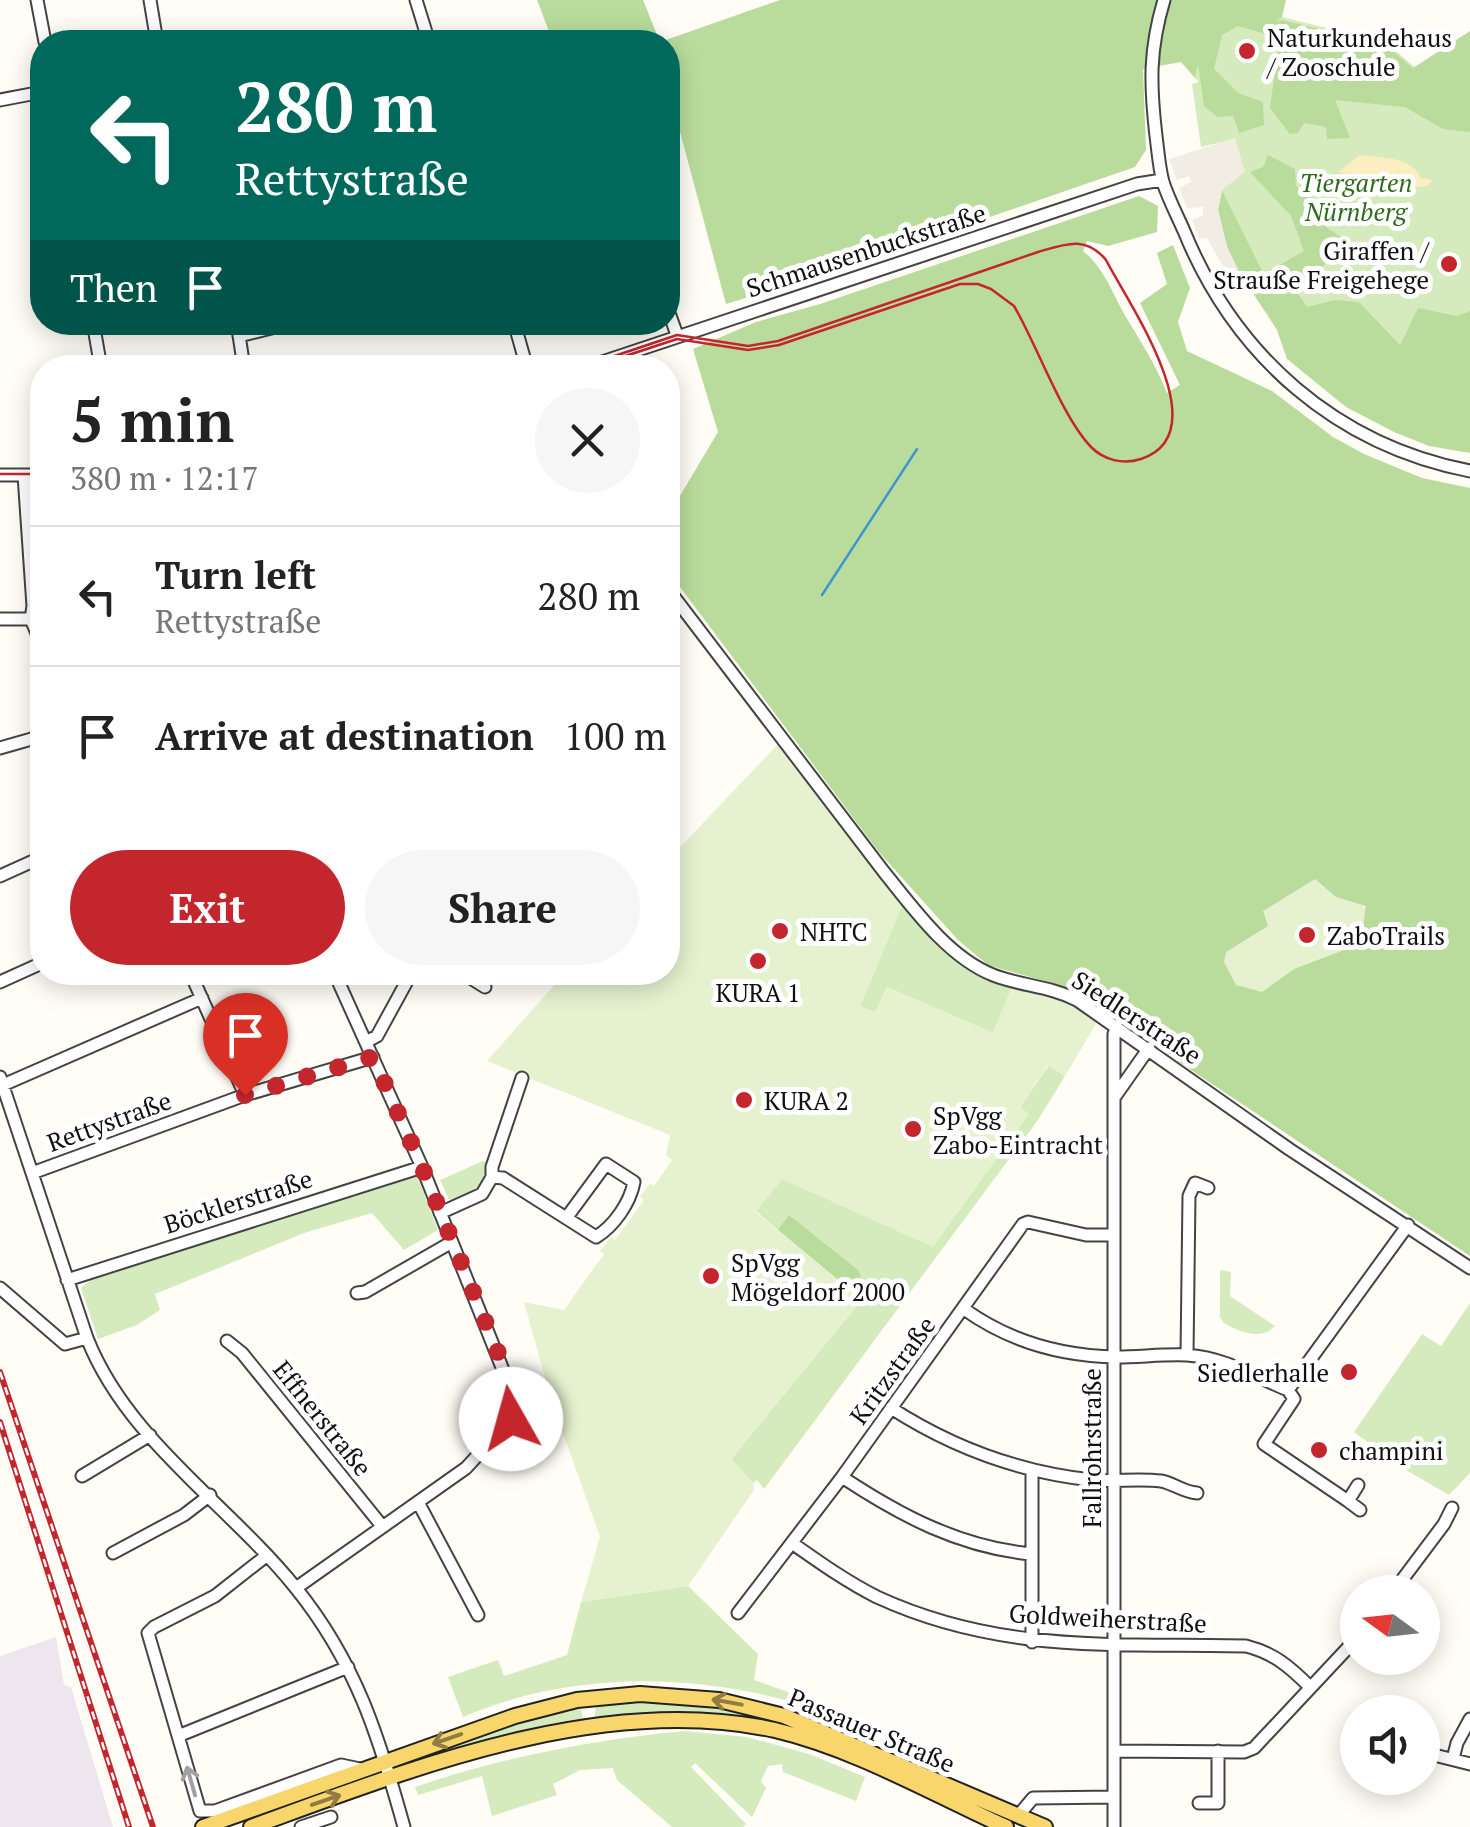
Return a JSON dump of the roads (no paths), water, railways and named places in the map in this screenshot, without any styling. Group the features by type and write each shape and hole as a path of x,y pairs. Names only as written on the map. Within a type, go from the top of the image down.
{"main road":[{"name":"Passauer Straße","path":"203,1827 515,1716 577,1700 665,1694 766,1710 822,1730 1044,1827"},
{"path":"577,1700 586,1704 589,1714 579,1730"},
{"name":"Passauer Straße","path":"251,1827 493,1747 579,1730 689,1720 776,1730 847,1754 1006,1827"}],"street":[{"path":"38,0 43,30"},
{"path":"150,0 154,30"},
{"path":"416,0 425,30"},
{"path":"1164,0 1152,52 1150,82 1162,180 1204,276 1244,337 1283,380 1327,414 1362,435 1420,458 1470,470"},
{"path":"0,100 30,94"},
{"name":"Schmausenbuckstraße","path":"680,334 1137,184 1162,180"},
{"name":"Schmausenbuckstraße","path":"621,355 677,335"},
{"path":"0,475 30,476"},
{"path":"24,476 30,554"},
{"name":"Siedlerstraße","path":"680,604 884,872 949,945 987,973 1058,991 1118,1027 1288,1149 1470,1268"},
{"path":"0,619 30,619"},
{"path":"0,748 30,739"},
{"path":"0,876 30,862"},
{"path":"0,982 30,968"},
{"path":"196,985 245,1095"},
{"path":"296,1588 466,1468 511,1419 515,1400 422,1167 340,985"},
{"path":"366,1042 378,1036 405,985"},
{"path":"481,985 485,988"},
{"path":"202,998 1,1080 87,1338 120,1401 296,1588 348,1667 369,1709 404,1827"},
{"name":"Fallrohrstraße","path":"1100,1827 1114,1820 1114,1034 1118,1027"},
{"path":"1114,1098 1149,1048"},
{"name":"Rettystraße","path":"32,1173 245,1095 373,1057"},
{"path":"440,1212 482,1194 492,1177 522,1078"},
{"path":"492,1177 503,1178 596,1237 632,1196 634,1182 606,1164 566,1217"},
{"name":"Böcklerstraße","path":"67,1280 422,1167"},
{"path":"1187,1355 1190,1196 1195,1183 1208,1188"},
{"name":"Kritzstraße","path":"738,1613 842,1477 1023,1224 1086,1235 1113,1235"},
{"path":"1288,1390 1408,1226"},
{"path":"357,1293 452,1242"},
{"path":"0,1288 65,1344 87,1338"},
{"path":"964,1309 990,1328 1054,1351 1114,1357 1187,1355 1223,1362 1288,1390 1294,1399 1264,1444 1360,1510"},
{"name":"Effnerstraße","path":"226,1340 242,1353 382,1526"},
{"path":"891,1408 925,1430 1032,1471 1114,1482 1164,1482 1197,1494"},
{"path":"82,1476 150,1435"},
{"path":"1032,1471 1032,1642"},
{"path":"842,1477 886,1506 952,1537 1002,1551 1032,1554"},
{"path":"1348,1501 1358,1485"},
{"path":"114,1552 210,1496"},
{"path":"419,1504 478,1615"},
{"path":"1406,1575 1452,1508"},
{"name":"Goldweiherstraße","path":"792,1543 877,1596 952,1625 1032,1642 1246,1646 1266,1651 1284,1662 1310,1687"},
{"path":"266,1556 215,1596 148,1633 203,1813 341,1765 360,1769"},
{"path":"1115,1751 1244,1752 1254,1748 1340,1656"},
{"path":"178,1736 348,1667"},
{"path":"1454,1759 1457,1743 1470,1719"},
{"path":"1199,1803 1218,1803 1218,1751"},
{"path":"1440,1756 1470,1764"},
{"path":"1018,1816 1033,1798 1114,1797"},
{"path":"301,1827 331,1817"}],"waterway":[{"path":"822,595 917,449"}],"tram line":[{"path":"628,355 677,339 748,350 779,345 960,284 978,284 1014,306 1070,418 1096,451 1121,461 1141,459 1163,445 1172,423 1170,396 1148,335 1106,260 1083,244 1038,252 778,341 748,346 677,335"},
{"path":"618,355 677,335"},
{"path":"0,474 30,474"}],"railway":[{"path":"0,1372 153,1827"},
{"path":"0,1422 129,1827"}],"place":[{"name":"Naturkundehaus / Zooschule","path":"1247,51"},
{"name":"Giraffen / Strauße Freigehege","path":"1449,264"},
{"name":"NHTC","path":"780,931"},
{"name":"ZaboTrails","path":"1307,935"},
{"name":"KURA 1","path":"758,961"},
{"name":"KURA 2","path":"744,1100"},
{"name":"SpVgg Zabo-Eintracht","path":"913,1129"},
{"name":"SpVgg Mögeldorf 2000","path":"711,1276"},
{"name":"Siedlerhalle","path":"1349,1372"},
{"name":"champini","path":"1319,1450"}],"park label":[{"name":"Tiergarten Nürnberg","path":"1356,196"}]}
